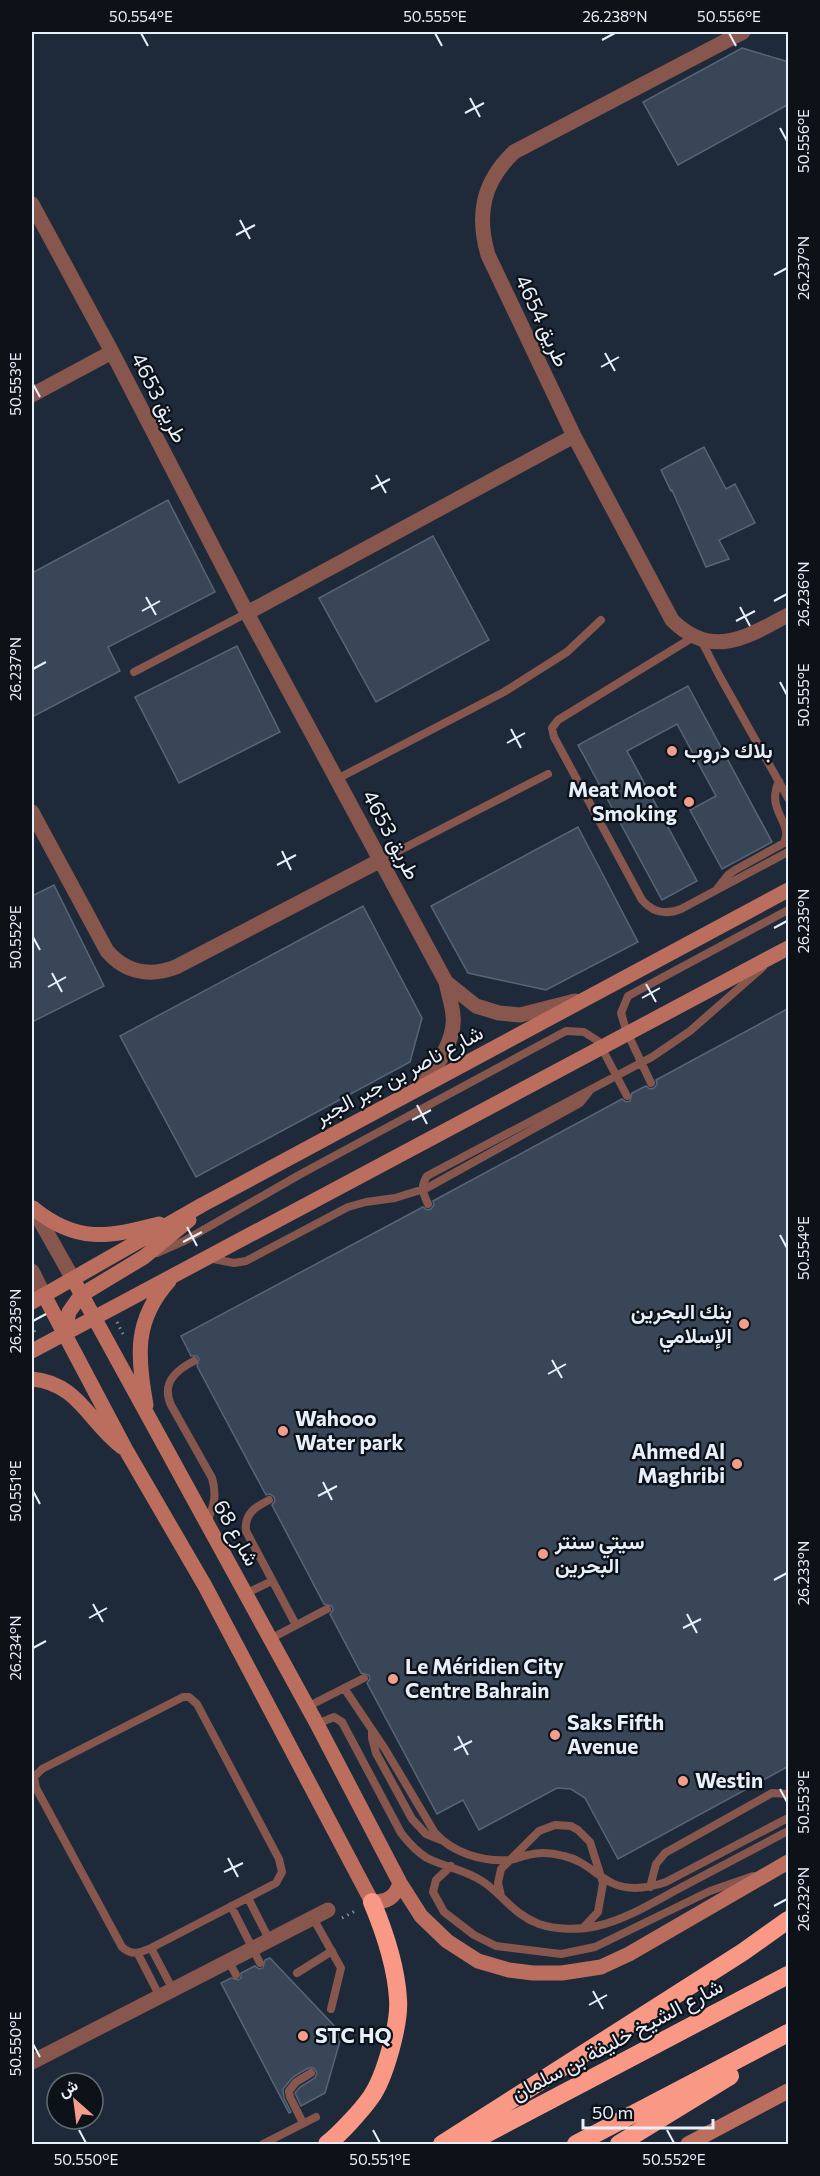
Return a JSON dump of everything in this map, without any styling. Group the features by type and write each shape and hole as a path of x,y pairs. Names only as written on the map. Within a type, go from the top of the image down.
{"highway":[{"path":"327,2145 372,2096 384,2070 394,2036 399,2002 393,1960 372,1902"},
{"path":"442,2145 743,1952 789,1920"},
{"name":"شارع الشيخ خليفة بن سلمان","path":"467,2145 789,1975"},
{"path":"576,2145 789,2033"},
{"path":"619,2145 789,2041"}],"main road":[{"name":"شارع ناصر بن جبر الجبر","path":"38,1298 201,1205 789,890"},
{"path":"32,1351 783,951"},
{"path":"64,1333 69,1312 81,1295 144,1257 175,1233 201,1205"},
{"path":"32,1207 49,1221 67,1230 86,1235 105,1236 123,1233 180,1218"},
{"path":"148,1416 140,1369 139,1348 142,1328 149,1308 160,1290 174,1275"},
{"name":"شارع 68","path":"73,1279 317,1724 399,1883 421,1916 447,1941 478,1961 525,1972 562,1973 601,1966 629,1954 786,1863"},
{"path":"38,1298 64,1333 126,1450 204,1586 372,1902 390,1899 397,1893 399,1883"},
{"path":"32,1379 48,1382 73,1395 105,1433 126,1450"},
{"path":"688,2145 782,2095"},
{"path":"710,2145 718,2136 782,2095"}],"street":[{"name":"طريق 4654","path":"698,638 681,628 666,610 574,436 488,255 482,226 484,204 490,184 513,152 743,32"},
{"name":"طريق 4653","path":"32,204 112,352 247,613 446,982 454,1017 448,1046 439,1064 420,1087"},
{"path":"32,395 112,352"},
{"path":"247,613 574,436"},
{"path":"698,638 718,643 735,641 789,615"},
{"path":"32,812 107,951 123,966 144,973 155,973 176,967 381,860"},
{"name":"طريق 4653","path":"446,982 476,1006 520,1016 591,997"},
{"name":"شارع 68","path":"32,1207 73,1279"},
{"path":"32,1271 38,1298"},
{"path":"32,2062 328,1910"}],"lane":[{"path":"134,672 247,613"},
{"path":"337,779 504,692 567,652 602,620"},
{"path":"789,798 698,638 558,720 552,728 559,748 647,906 660,912 674,912 789,852"},
{"path":"381,860 548,774"},
{"path":"717,890 728,875 784,843 786,828 774,801 779,781"},
{"path":"651,1083 626,1030 621,1013 628,996 789,910"},
{"path":"428,1204 422,1192 422,1184 427,1176 652,1057 681,1038 783,951"},
{"path":"144,1257 184,1241 299,1175 566,1031 584,1032 598,1041 627,1096"},
{"path":"206,1258 234,1263 246,1261 348,1207 395,1198 427,1188 580,1103 590,1090"},
{"path":"194,1360 175,1373 167,1392 171,1405 212,1478 215,1500 207,1523"},
{"path":"269,1500 250,1512 246,1525 249,1538 296,1625"},
{"path":"245,1594 272,1581"},
{"path":"270,1639 327,1609"},
{"path":"307,1707 364,1678"},
{"path":"344,1688 442,1841"},
{"path":"183,1697 189,1697 197,1704 282,1866 282,1872 276,1883 231,1906 138,1954 126,1951 36,1788 34,1777 42,1769 183,1697"},
{"path":"317,1724 329,1717 339,1719 401,1833 410,1844 427,1858 451,1866 482,1881 501,1896 520,1916 542,1925 583,1928 597,1926 630,1914 789,1831"},
{"path":"372,1731 376,1753 412,1819 426,1834 462,1853 474,1856 511,1860 529,1854 557,1855 584,1863 613,1883 650,1887 666,1882 789,1818"},
{"path":"650,1887 656,1864 665,1852 771,1793 789,1794"},
{"path":"501,1896 498,1883 501,1869 539,1831 546,1827 563,1824 578,1830 590,1842 603,1883 598,1912 583,1928"},
{"path":"451,1866 436,1880 433,1892 444,1912 453,1921 496,1946 561,1954 595,1947 710,1892 786,1863"},
{"path":"248,1898 269,1940"},
{"path":"231,1906 260,1963"},
{"path":"313,1918 340,1963 341,1973 331,2009"},
{"path":"151,1948 165,1992"},
{"path":"297,1973 332,1951"},
{"path":"138,1954 165,1992"},
{"path":"228,1960 236,1975"},
{"path":"303,2123 289,2091 296,2082 311,2073"},
{"path":"262,2145 316,2117"}],"path":[{"path":"328,1910 334,1923 372,1902"}],"building":[{"path":"742,48 789,62 789,104 678,165 643,102"},
{"path":"704,447 726,489 735,484 755,523 719,540 729,559 706,567 661,470"},
{"path":"168,500 215,592 108,647 120,671 32,717 32,573"},
{"path":"433,536 489,640 376,702 319,598"},
{"path":"237,646 280,732 179,783 135,697"},
{"path":"688,686 772,842 722,869 690,810 716,796 677,724 627,751 697,881 662,900 578,745"},
{"path":"578,827 638,942 546,990 468,973 431,906"},
{"path":"54,885 104,986 32,1022 32,896"},
{"path":"363,906 422,1018 410,1062 196,1177 120,1036"},
{"name":"سيتي سنتر البحرين","path":"789,1008 789,1766 618,1859 585,1798 571,1789 557,1788 479,1830 463,1800 437,1814 367,1683 370,1679 369,1675 361,1673 330,1614 333,1610 332,1606 324,1604 272,1505 275,1501 274,1497 270,1494 266,1495 197,1366 199,1359 197,1356 191,1356 181,1336 423,1207 427,1210 431,1209 434,1205 433,1201 622,1099 626,1102 630,1101 632,1093 646,1086 650,1089 654,1088 657,1084 656,1080"},
{"path":"270,1958 342,2034 325,2093 301,2106 295,2093 315,2078 317,2073 314,2068 308,2068 293,2077 283,2089 284,2098 291,2112 289,2113 221,1983 231,1978 238,1980 241,1978 241,1973 255,1966 259,1969 263,1968 265,1960"}],"place":[{"name":"بلاك دروب","path":"672,751"},
{"name":"Meat Moot Smoking","path":"689,802"},
{"name":"بنك البحرين الإسلامي","path":"744,1324"},
{"name":"Wahooo Water park","path":"283,1431"},
{"name":"Ahmed Al Maghribi","path":"737,1464"},
{"name":"سيتي سنتر البحرين","path":"543,1554"},
{"name":"Le Méridien City Centre Bahrain","path":"393,1679"},
{"name":"Saks Fifth Avenue","path":"555,1735"},
{"name":"Westin","path":"683,1781"},
{"name":"STC HQ","path":"303,2036"}]}
